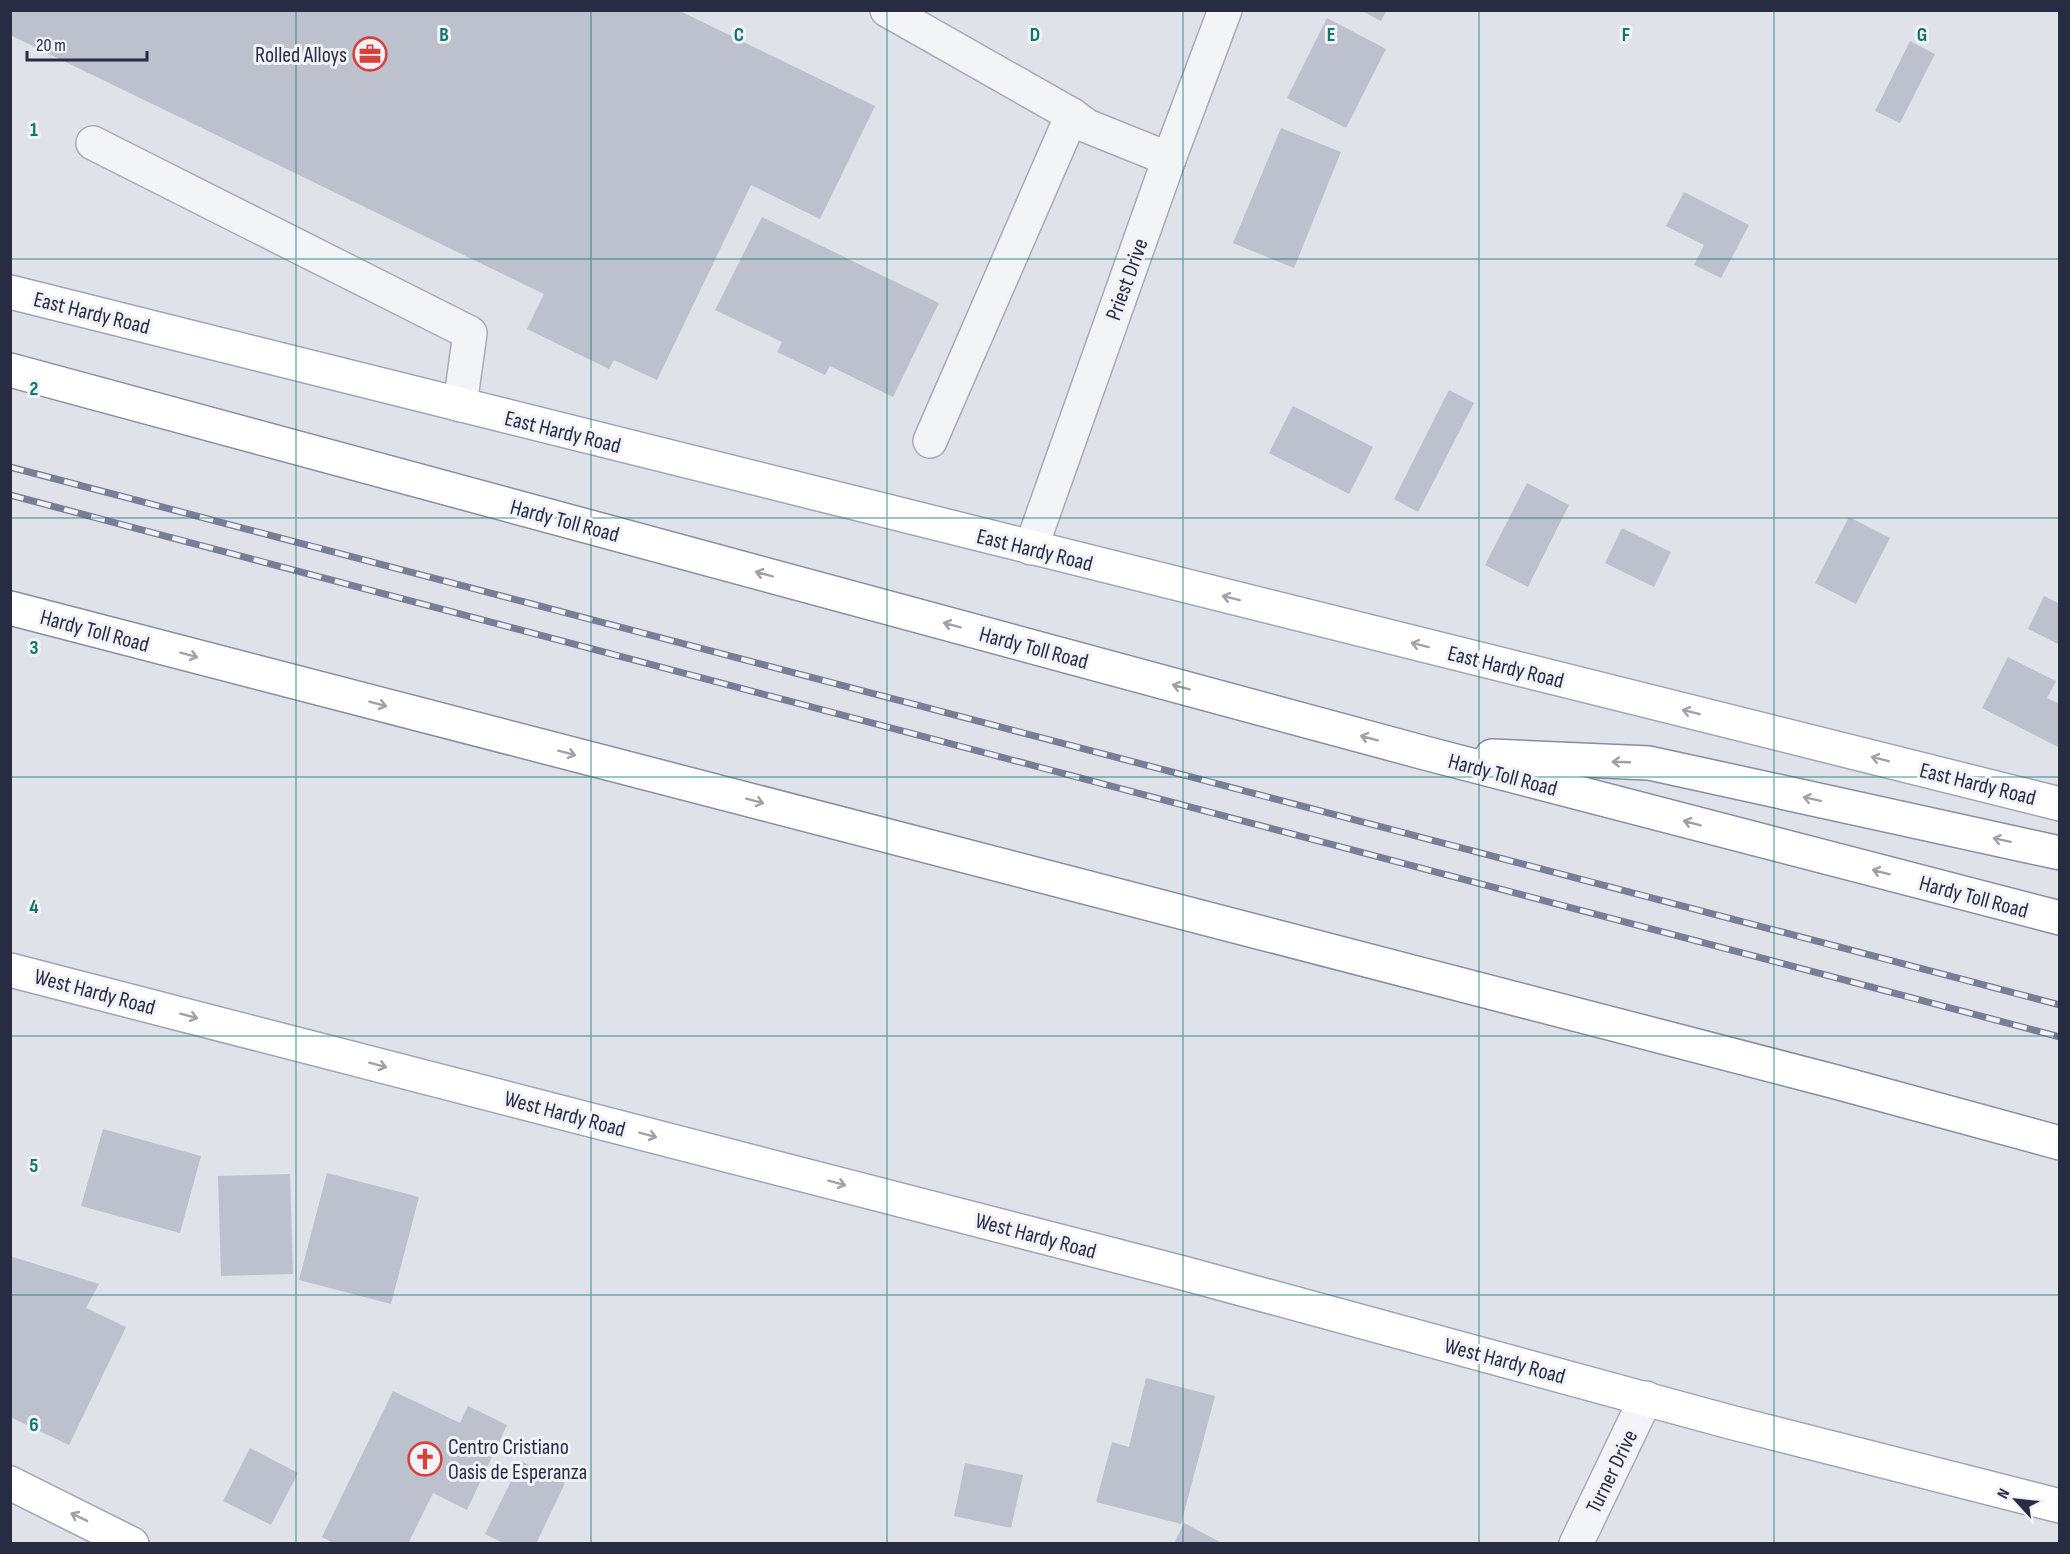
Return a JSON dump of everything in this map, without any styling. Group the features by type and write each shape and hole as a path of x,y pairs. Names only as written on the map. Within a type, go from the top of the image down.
{"main road":[{"name":"East Hardy Road","path":"10,292 2060,804"},
{"name":"Hardy Toll Road","path":"10,370 1425,753 2060,918"},
{"name":"Hardy Toll Road","path":"10,608 1836,1082 2060,1143"},
{"path":"1425,753 1649,763 2060,853"},
{"name":"West Hardy Road","path":"10,970 1183,1273 1741,1425 2060,1506"},
{"path":"10,1483 132,1544"}],"street":[{"path":"887,10 1087,126 1169,159"},
{"name":"Priest Drive","path":"1031,548 1169,159 1225,10"},
{"path":"930,441 1072,116"},
{"path":"93,143 470,333 460,405"},
{"name":"Turner Drive","path":"1576,1544 1646,1398"}],"building":[{"path":"10,10 678,10 875,106 820,219 751,185 657,380 614,360 609,369 527,329 544,294 10,35"},
{"path":"1360,10 1387,10 1381,21"},
{"path":"1327,18 1386,49 1346,128 1287,98"},
{"path":"1910,41 1935,54 1900,123 1875,111"},
{"path":"1281,128 1341,152 1294,268 1233,243"},
{"path":"1684,192 1749,225 1721,278 1694,265 1704,245 1666,226"},
{"path":"762,217 939,303 893,397 830,366 825,375 777,352 782,342 715,310"},
{"path":"1449,390 1474,403 1418,512 1394,499"},
{"path":"1293,406 1373,447 1349,494 1269,453"},
{"path":"1527,483 1569,505 1528,587 1485,565"},
{"path":"1849,517 1890,538 1856,604 1815,583"},
{"path":"1622,528 1671,552 1654,587 1605,563"},
{"path":"2044,596 2060,604 2060,645 2028,629"},
{"path":"2008,657 2056,681 2047,698 2060,704 2060,748 1982,708"},
{"path":"103,1129 201,1156 180,1233 81,1206"},
{"path":"327,1173 419,1197 391,1304 299,1280"},
{"path":"290,1174 293,1274 221,1276 218,1176"},
{"path":"10,1256 99,1284 86,1308 126,1327 69,1445 10,1417"},
{"path":"1146,1378 1215,1396 1181,1524 1096,1502 1112,1442 1129,1447"},
{"name":"Centro Cristiano Oasis de Esperanza","path":"393,1391 460,1423 468,1406 507,1425 467,1510 433,1493 408,1544 335,1544 322,1537"},
{"path":"250,1448 298,1473 271,1525 223,1501"},
{"path":"521,1461 565,1483 536,1544 505,1544 485,1534"},
{"path":"965,1463 1023,1475 1011,1528 954,1516"},
{"path":"1184,1523 1224,1544 1174,1544"}],"railway":[{"path":"10,467 2060,1005"},
{"path":"10,495 2060,1037"}],"place":[{"name":"Rolled Alloys","path":"370,54"},
{"name":"Centro Cristiano Oasis de Esperanza","path":"425,1459"}]}
